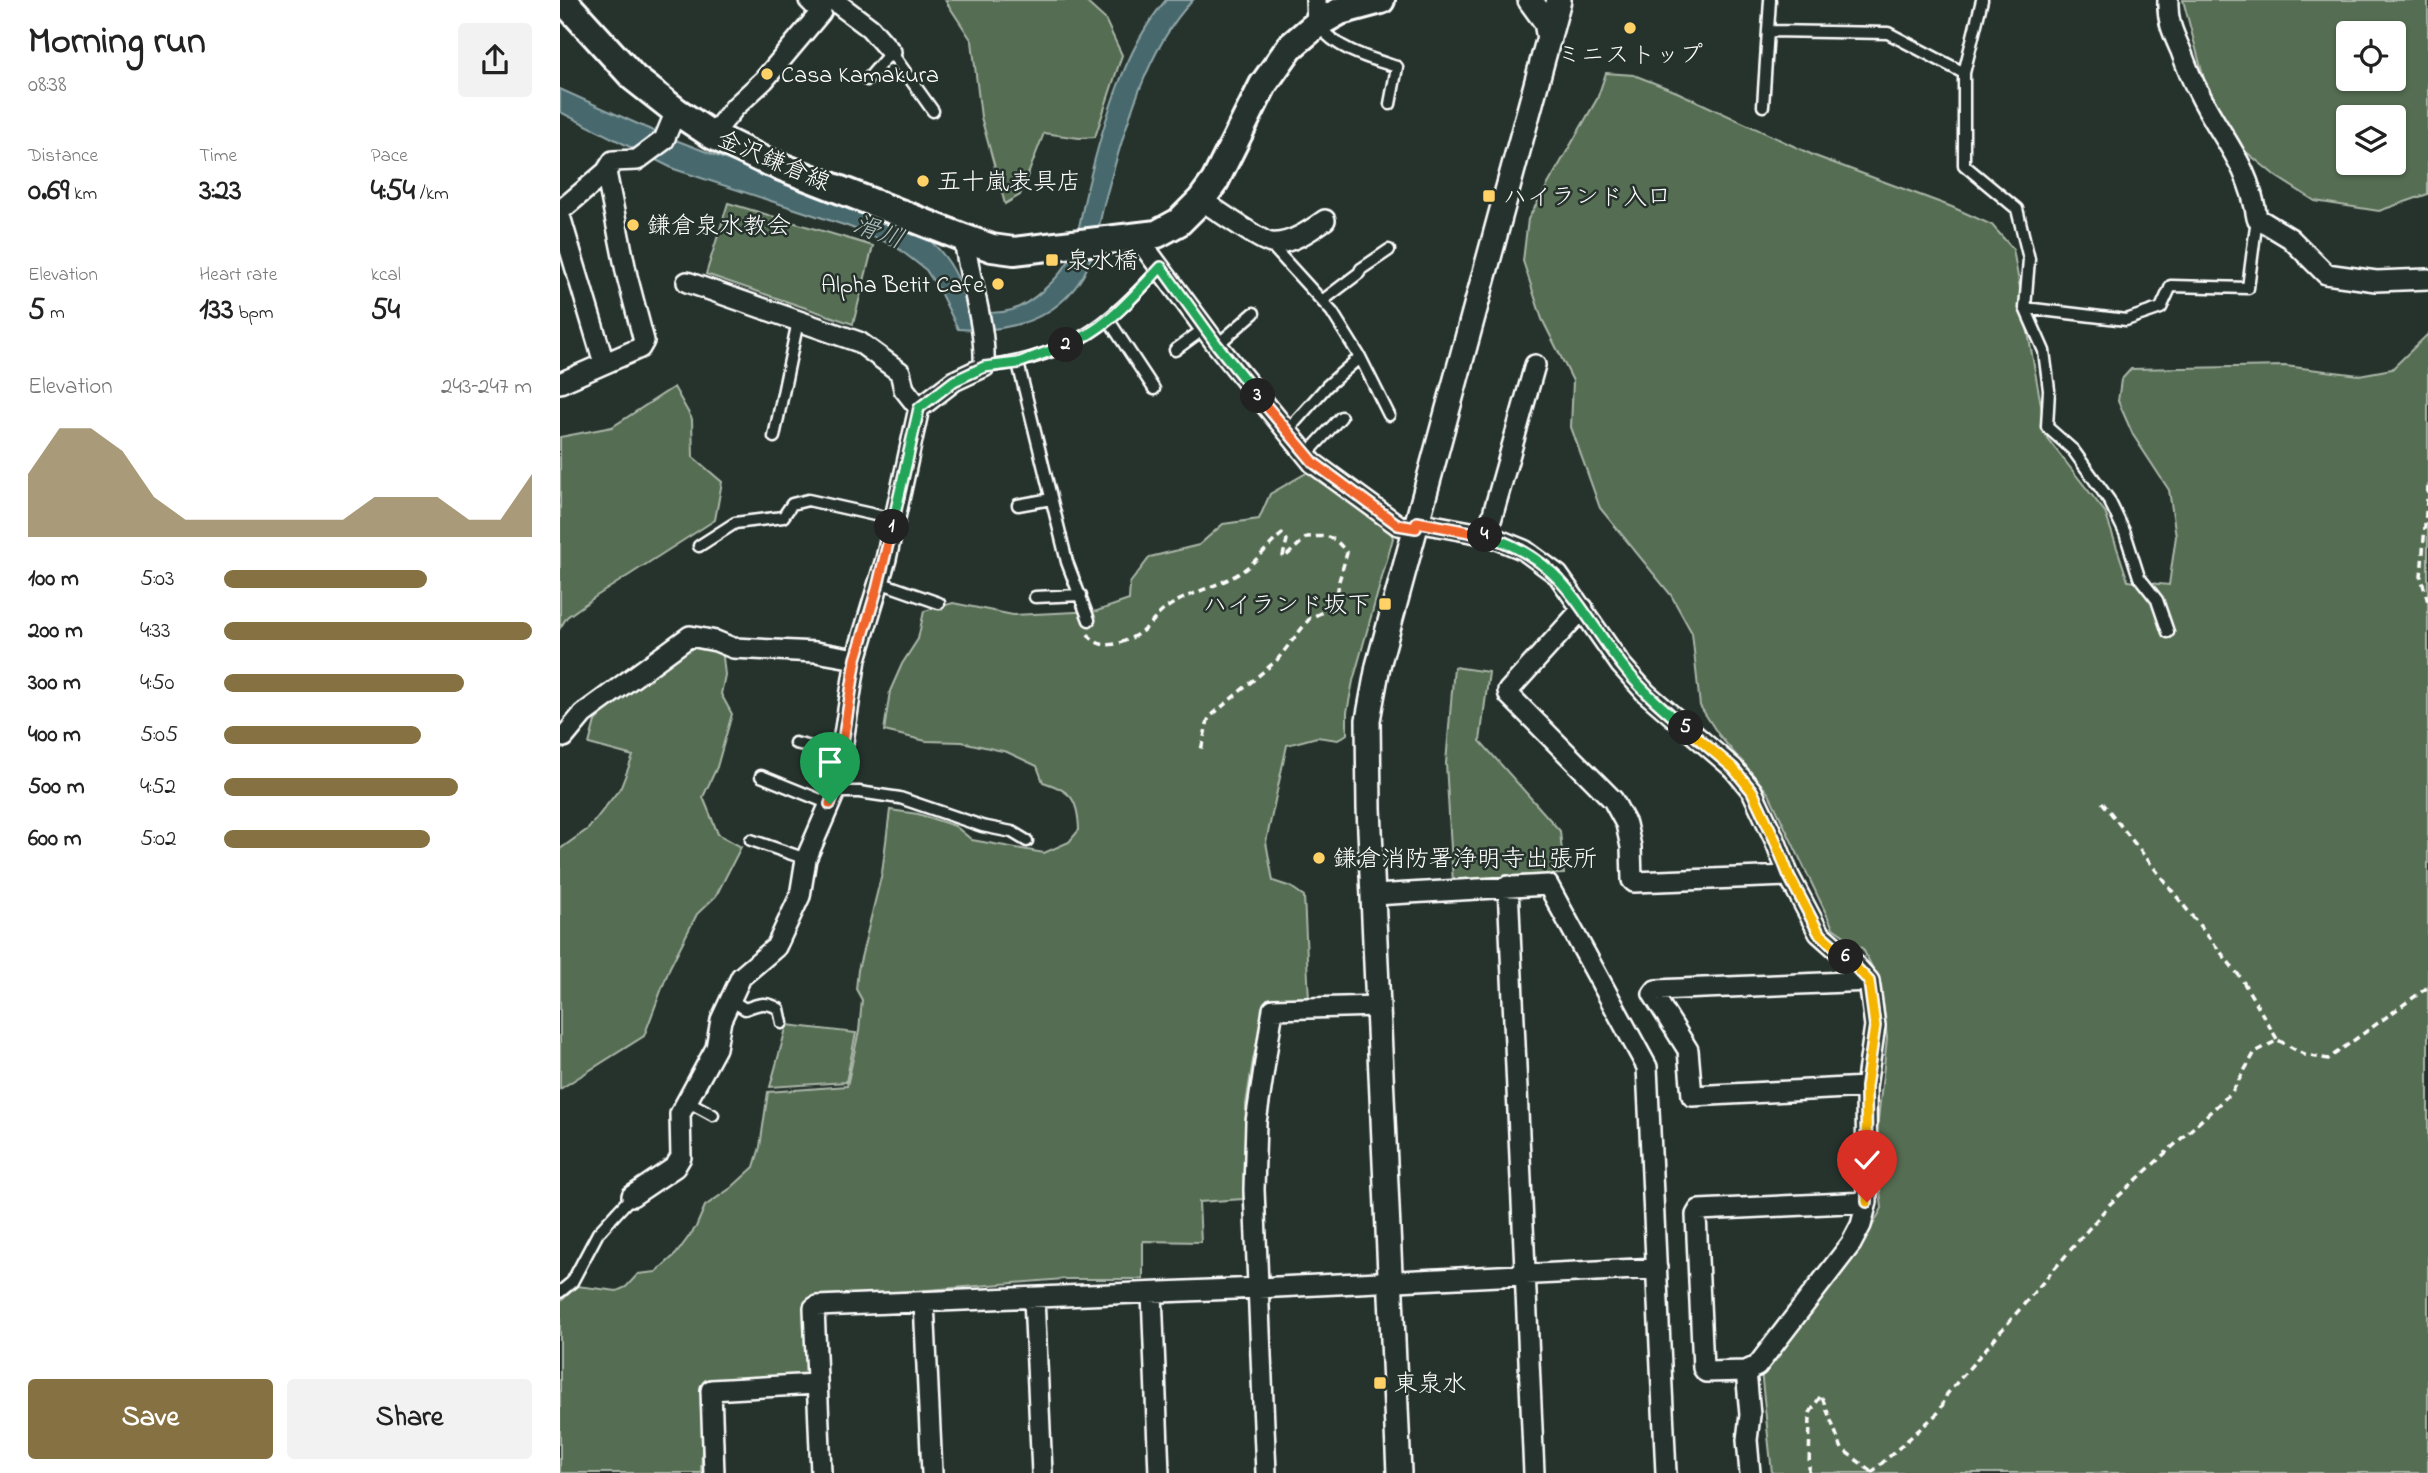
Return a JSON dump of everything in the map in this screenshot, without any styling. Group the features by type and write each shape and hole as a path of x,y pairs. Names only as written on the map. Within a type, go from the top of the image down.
{"main road":[{"name":"金沢鎌倉線","path":"563,0 634,78 676,111 737,149 992,248 1014,251 1137,237"},
{"path":"1137,237 1157,234 1179,222 1200,200 1215,181 1268,76 1316,12 1340,11 1381,0"}],"street":[{"path":"1530,0 1546,22 1549,39"},
{"path":"1399,1473 1368,773 1368,720 1375,679 1559,0"},
{"path":"2168,0 2167,17 2178,46 2198,92 2245,172 2257,218 2290,238 2326,274 2376,281 2428,279"},
{"path":"712,135 735,107 764,80 824,3 870,28 891,52"},
{"path":"604,363 560,214 606,172 613,161 637,160 664,139 676,111"},
{"path":"560,383 640,348 644,341 627,276 606,172"},
{"path":"1200,200 1269,243 1288,241 1309,232 1325,219"},
{"path":"632,1196 676,1167 681,1157 680,1114 716,1048 721,1020 741,977 776,947 800,897 806,859 832,798 856,659 879,582 919,408 954,381 984,367 983,333 967,270 964,237"},
{"path":"1137,237 1217,345 1314,463 1398,525 1487,535 1524,550 1558,575 1622,665 1646,693 1733,768 1752,791 1789,876 1819,933 1869,981 1875,1026 1866,1087 1867,1202 1861,1225 1851,1244 1757,1366 1746,1371 1706,1371 1703,1368 1696,1215 1699,1210 1867,1202"},
{"path":"687,282 859,341 900,372 904,389 919,408"},
{"path":"1487,535 1535,365"},
{"path":"1583,608 1508,691 1508,695 1614,800 1626,824 1632,880 1789,876"},
{"path":"562,739 583,713 690,636 716,641 733,648 816,652 856,659"},
{"path":"1374,895 1548,885 1647,1067 1666,1473"},
{"path":"1508,886 1534,1473"},
{"path":"1866,1087 1692,1096 1688,1050 1653,993 1656,990 1869,981"},
{"path":"1266,1473 1254,1190 1256,1122 1273,1009 1378,1006"},
{"path":"821,1473 814,1308 1657,1268"},
{"path":"1152,1293 1159,1473"},
{"path":"1034,1298 1042,1473"},
{"path":"924,1302 932,1473"},
{"path":"1746,1371 1750,1415 1747,1440 1750,1473"},
{"path":"714,1473 712,1390 816,1384"}],"lane":[{"path":"1763,106 1770,0"},
{"path":"1982,0 1964,74 1965,165 2017,209 2029,259 2025,308 2044,351 2049,390 2047,428 2073,450 2109,500 2125,533 2138,577 2157,600 2168,632"},
{"path":"1316,12 1323,32 1356,55 1397,66 1390,104"},
{"path":"1769,30 1888,33 1964,74"},
{"path":"867,79 891,52 933,111"},
{"path":"2025,308 2126,320 2161,308 2171,286 2248,288 2257,218"},
{"path":"1269,243 1322,301 1350,338 1389,415"},
{"path":"1322,301 1389,250"},
{"path":"984,367 1018,363 1076,342 1130,301 1161,267"},
{"path":"1217,345 1254,313"},
{"path":"1108,319 1154,389"},
{"path":"774,437 798,321"},
{"path":"1175,350 1205,328"},
{"path":"1287,431 1328,386 1360,357"},
{"path":"1018,363 1067,562 1089,619"},
{"path":"1307,454 1341,417"},
{"path":"1018,505 1051,499"},
{"path":"699,546 735,523 783,517 792,504 808,500 893,519"},
{"path":"879,582 939,603"},
{"path":"1035,597 1081,595"},
{"path":"795,743 841,754"},
{"path":"761,776 832,798 900,798 970,822 1013,832 1027,841"},
{"path":"751,840 806,859"},
{"path":"731,1000 745,1009 764,1002 772,1004 779,1009 782,1023"},
{"path":"687,1101 713,1115"},
{"path":"560,1292 572,1282 598,1233 632,1196"}],"path":[{"path":"2428,487 2421,577 2428,602"},
{"path":"1089,619 1084,621 1089,637 1104,646 1118,643 1147,628 1167,608 1239,573 1253,563 1279,535 1286,536 1287,540 1284,558 1307,537 1336,538 1348,555 1339,581 1336,606 1310,618 1278,660 1212,715 1208,720 1201,750"},
{"path":"2102,802 2241,978 2278,1040 2305,1055 2328,1059 2428,986"},
{"path":"1809,1473 1810,1413 1821,1395 1842,1449 1871,1472 1940,1411 1947,1394 2110,1204 2232,1093 2255,1052 2278,1040"}],"green space":[{"path":"945,0 1084,0 1105,19 1122,55 1095,137 1079,138 1044,133 1020,195 1005,204 981,117 972,41"},
{"path":"2183,0 2428,0 2428,194 2379,211 2315,201 2277,177 2239,146 2204,79"},
{"path":"1606,73 1634,75 1815,156 1952,207 1992,225 2013,249 2047,438 2105,512 2128,581 2169,585 2176,536 2169,490 2133,435 2118,401 2121,380 2131,369 2285,366 2359,375 2392,369 2428,334 2428,1473 1772,1473 1761,1371 1860,1249 1882,1208 1875,1147 1887,1038 1881,985 1863,949 1833,928 1769,794 1718,734 1700,706 1692,633 1671,595 1600,508 1571,427 1573,381 1542,319 1523,261 1528,219 1597,99"},
{"path":"728,203 873,246 853,324 706,274"},
{"path":"674,387 692,419 693,457 722,482 715,520 595,597 567,617 560,628 560,437 612,427"},
{"path":"1310,471 1389,528 1393,538 1353,681 1347,712 1347,734 1338,740 1317,737 1287,745 1266,842 1273,881 1291,887 1304,896 1309,1000 1267,999 1246,1104 1243,1199 1199,1202 1201,1242 1143,1241 1143,1279 1064,1279 807,1300 808,1371 803,1378 704,1403 701,1473 560,1473 560,1302 577,1286 617,1291 626,1287 638,1274 656,1272 676,1254 696,1227 705,1206 731,1188 754,1167 760,1147 768,1092 847,1086 859,1031 862,1000 856,989 858,970 882,873 890,810 918,814 955,826 972,840 1044,853 1069,842 1079,830 1077,811 1072,798 1061,789 1043,782 1037,766 1007,752 962,742 926,741 884,731 890,691 902,664 918,639 924,611 953,603 1013,615 1097,611 1129,600 1130,583 1150,557 1199,545 1223,524 1259,519 1270,494"},
{"path":"704,644 722,648 725,675 721,694 732,714 717,767 703,797 718,834 741,847 716,896 697,914 670,967 644,1036 560,1089 560,849 588,829 621,787 633,756 589,744 595,721 611,704 674,654"},
{"path":"1454,667 1489,672 1480,741 1560,831 1564,874 1507,876 1453,883 1446,763"},
{"path":"787,1025 856,1033 846,1082 770,1087"}],"water":[{"name":"滑川","path":"1166,0 1193,0 1161,43 1137,96 1087,268 1072,291 1059,304 1045,314 1012,326 958,329 926,270 895,246 850,227 674,169 560,112 560,89 660,134 925,236 941,252 953,270 970,312 1007,311 1020,307 1036,296 1068,262 1116,90 1138,41"}],"place":[{"name":"ミニストップ","path":"1630,28"},
{"name":"Casa Kamakura","path":"767,74"},
{"name":"五十嵐表具店","path":"923,181"},
{"name":"ハイランド入口","path":"1489,196"},
{"name":"鎌倉泉水教会","path":"633,225"},
{"name":"泉水橋","path":"1052,260"},
{"name":"Alpha Betit Cafe","path":"998,284"},
{"name":"ハイランド坂下","path":"1385,604"},
{"name":"鎌倉消防署浄明寺出張所","path":"1319,858"},
{"name":"東泉水","path":"1380,1383"}],"route":[{"path":"830,804 835,792 856,659 886,559 919,408 954,381 984,367 1018,363 1076,342 1130,301 1161,267 1217,345 1314,463 1398,525 1416,528 1417,522 1487,535 1524,550 1558,575 1622,665 1646,693 1733,768 1752,791 1789,876 1819,933 1869,981 1875,1026 1866,1087 1867,1202"}]}
